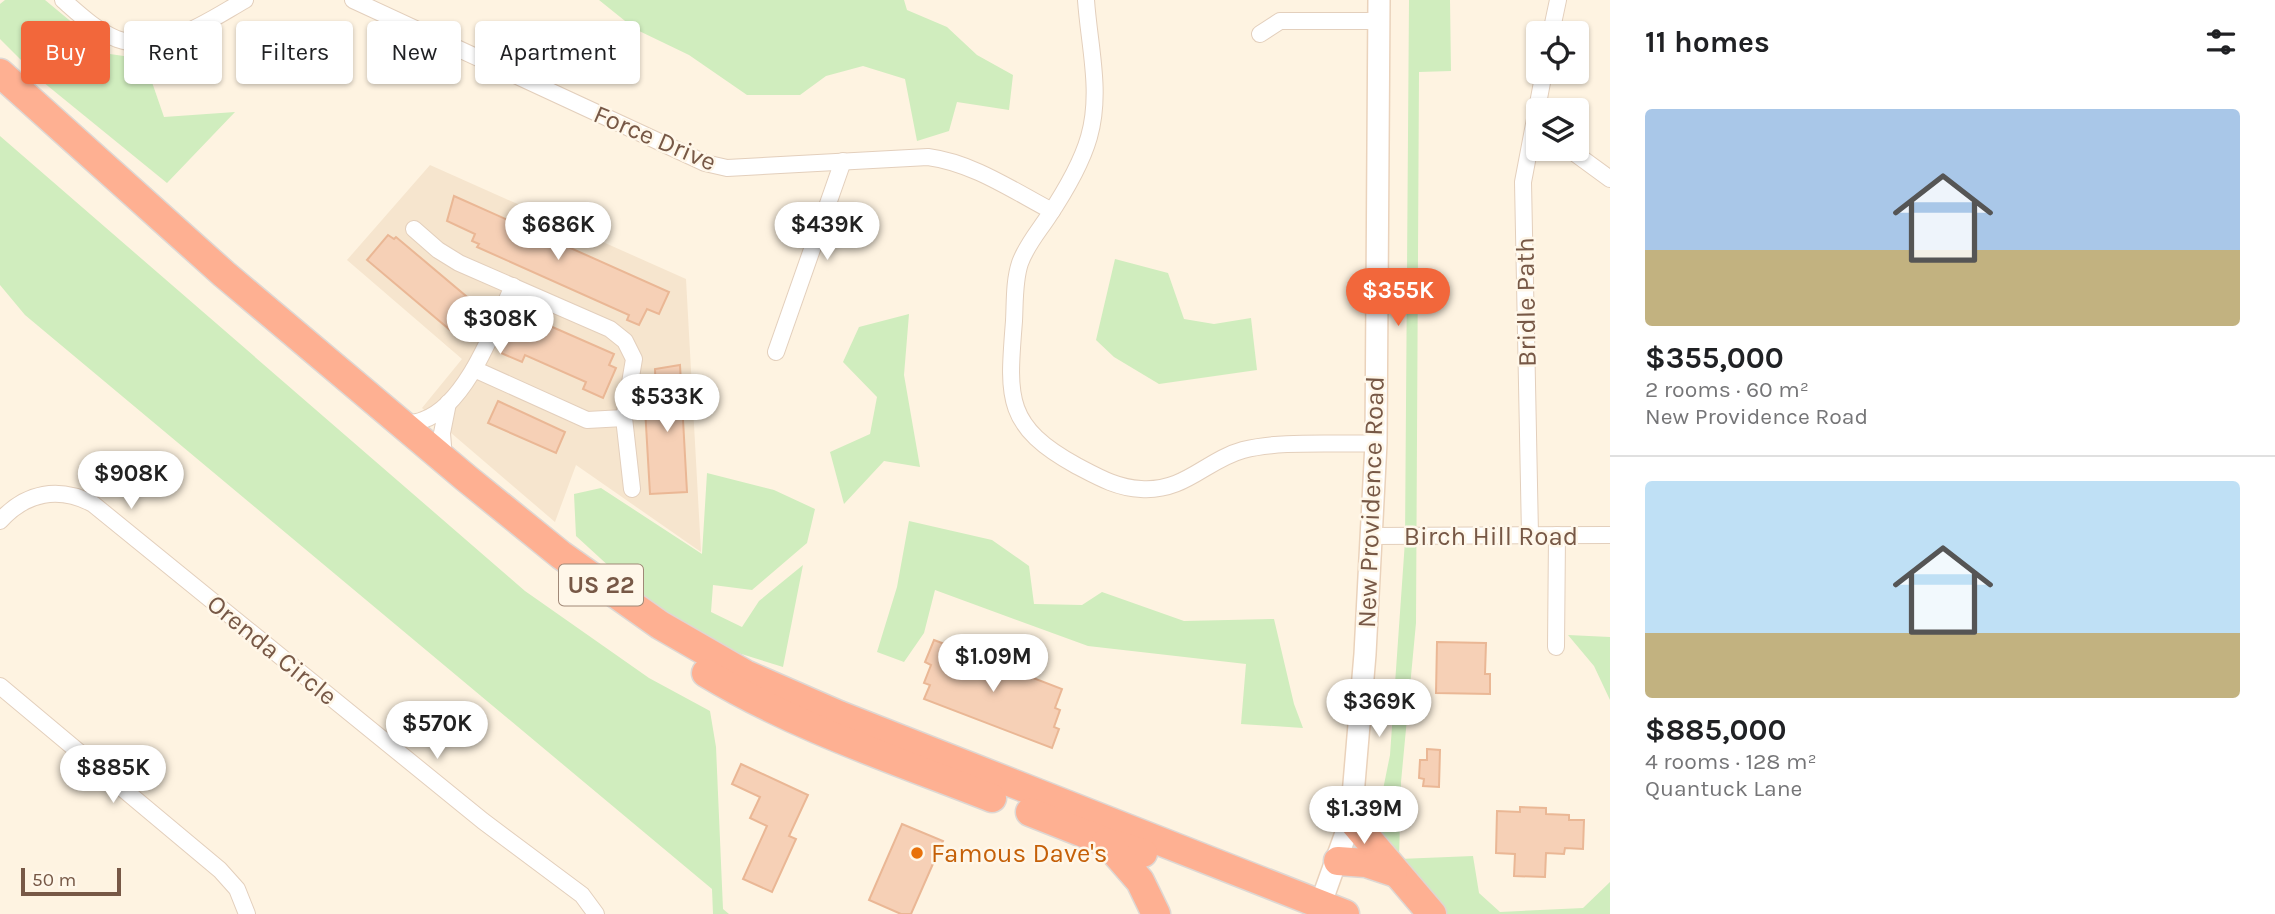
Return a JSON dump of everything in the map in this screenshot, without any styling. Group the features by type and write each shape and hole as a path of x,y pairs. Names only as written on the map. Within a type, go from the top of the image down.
{"highway":[{"name":"US 22","path":"0,73 224,274 444,460 614,595 745,674 1321,912"},
{"name":"US 22","path":"0,96 214,288 409,453 600,606 749,697 829,734 1106,842 1122,845 1321,912"},
{"path":"1351,819 1392,872 1432,914"},
{"path":"1106,842 1140,881 1156,914"},
{"path":"1338,861 1366,863 1392,872"}],"street":[{"path":"64,0 89,22 117,39 140,42 186,33 245,0"},
{"name":"Force Drive","path":"353,0 705,163 727,168 843,161 947,160 967,166 1052,211"},
{"path":"1086,0 1094,76 1094,108 1089,136 1078,165 1020,263 1010,386 1017,411 1028,432 1042,444 1112,484 1144,489 1193,478 1223,458 1244,450 1376,443"},
{"path":"1554,21 1558,0"},
{"path":"1260,33 1280,21 1379,11"},
{"name":"New Providence Road","path":"1321,912 1351,819 1372,536 1376,443 1379,11"},
{"path":"776,352 843,161"},
{"name":"Bridle Path","path":"1528,161 1523,181 1530,535"},
{"path":"1585,161 1610,179"},
{"path":"414,229 438,250 610,329 625,341 634,359 624,418 632,489"},
{"path":"402,424 425,420 448,403 474,369 513,286"},
{"path":"474,369 587,420 624,418"},
{"path":"444,460 442,433 448,403"},
{"name":"Orenda Circle","path":"0,521 13,508 38,495 66,493 93,504 472,813 582,895 596,914"},
{"path":"1556,647 1557,535"},
{"name":"Birch Hill Road","path":"1372,536 1610,535"},
{"path":"0,686 220,870 237,889 247,914"}],"shaded area":[{"path":"430,165 686,279 701,552 576,465 555,522 422,408 462,359 347,260"}],"green space":[{"path":"5,0 45,0 70,21 21,21 21,60 0,39 0,4"},
{"path":"599,0 904,0 907,10 947,27 977,55 1013,75 1009,110 957,102 949,131 917,141 905,79 863,66 826,76 800,95 747,95 689,55 640,31 640,21 625,21"},
{"path":"1409,0 1450,0 1451,71 1419,72 1416,623 1401,782 1399,859 1473,856 1479,893 1500,912 1583,908 1610,882 1610,914 1446,914 1373,839 1390,755 1405,541"},
{"path":"110,54 124,56 124,84 153,84 164,117 235,112 167,183 45,84 110,84"},
{"path":"0,136 525,591 649,678 710,711 716,747 723,909 729,914 713,914 712,889 25,315 0,285"},
{"path":"1115,259 1168,273 1184,319 1214,324 1251,318 1257,370 1159,384 1114,357 1096,340"},
{"path":"909,314 904,375 920,467 884,461 844,504 830,452 870,434 877,397 843,362 859,327"},
{"path":"707,473 774,490 815,509 807,543 752,590 713,585 711,612 742,627 759,601 803,565 783,667 722,648 648,602 576,536 574,494 601,488 702,554"},
{"path":"909,521 992,540 1029,566 1034,604 1082,605 1102,592 1184,621 1274,619 1294,704 1303,728 1241,724 1246,664 1088,646 935,590 924,633 904,662 877,652 897,587"},
{"path":"1568,635 1610,637 1610,700 1594,666"}],"building":[{"path":"454,196 669,292 659,314 647,309 639,325 627,320 629,315 477,247 479,244 472,241 475,234 447,221"},
{"path":"388,235 394,239 396,237 479,307 456,335 367,260"},
{"path":"525,315 614,354 609,365 616,368 603,398 583,389 586,382 525,355 522,362 501,353 512,328 518,331"},
{"path":"680,365 687,492 650,494 645,408 649,408 649,402 656,401 655,369"},
{"path":"498,401 565,432 556,453 488,423"},
{"path":"934,640 1062,689 1055,708 1060,710 1054,727 1059,729 1052,748 924,699 930,685 924,683 931,665 925,662"},
{"path":"1437,642 1486,643 1485,674 1490,674 1490,694 1436,693"},
{"path":"1427,749 1440,750 1439,787 1423,786 1424,779 1419,778 1420,760 1427,760"},
{"path":"741,764 808,795 789,836 796,839 772,892 743,879 767,826 750,818 760,797 732,784"},
{"path":"1520,807 1546,808 1546,814 1569,815 1569,820 1584,820 1583,849 1565,848 1564,854 1546,853 1545,877 1514,876 1515,854 1496,853 1497,811 1520,812"},
{"path":"902,824 943,841 911,914 901,914 869,900"}],"place":[{"name":"Famous Dave's","path":"917,853"}]}
